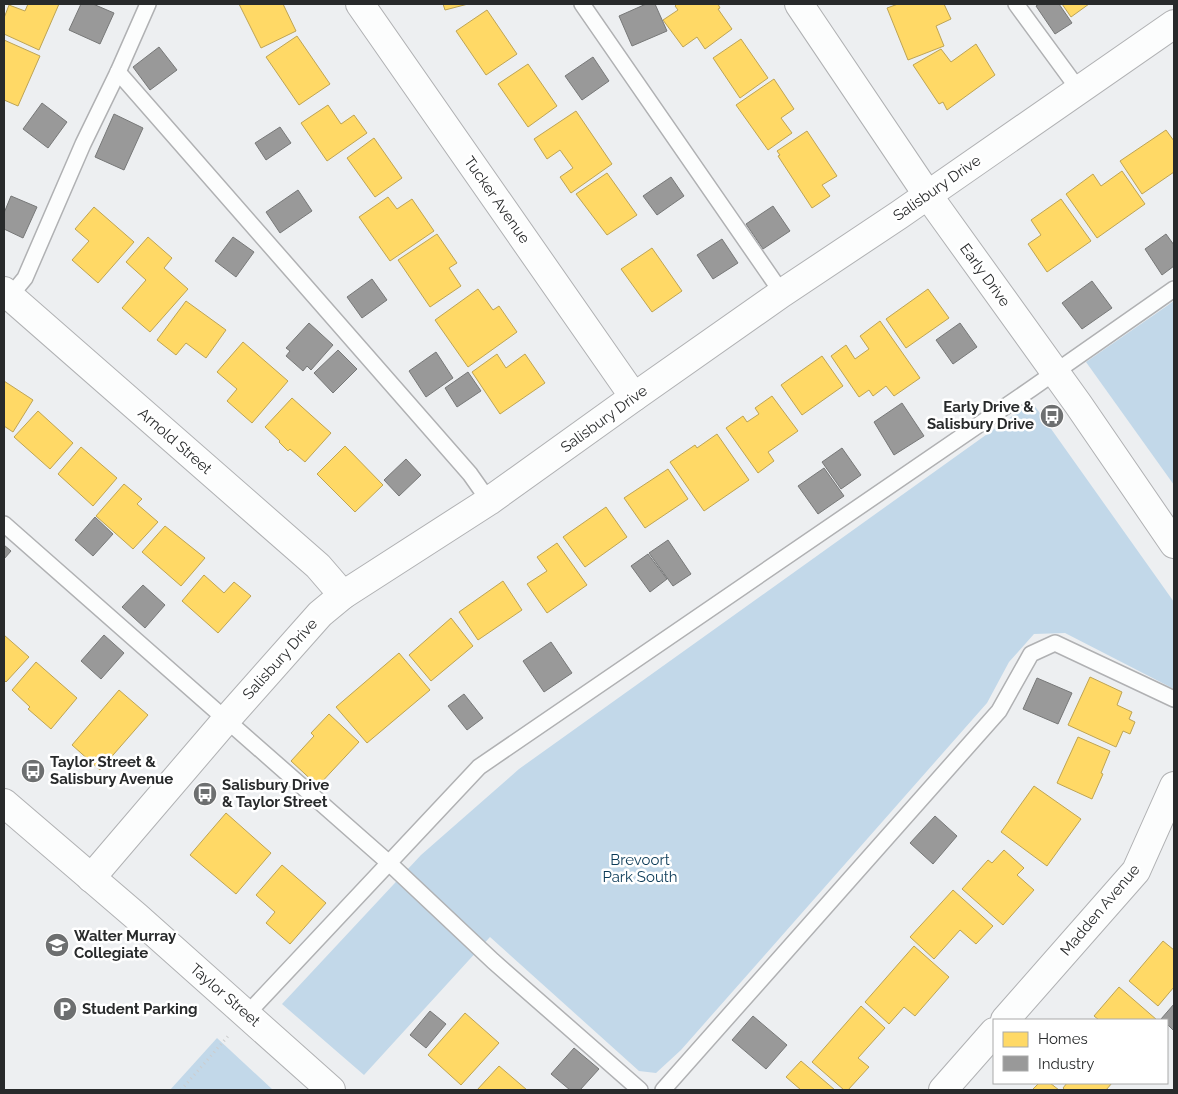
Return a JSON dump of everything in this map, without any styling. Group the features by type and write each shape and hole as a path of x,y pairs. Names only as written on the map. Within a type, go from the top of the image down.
{"street":[{"name":"Tucker Avenue","path":"360,4 634,397"},
{"name":"Early Drive","path":"799,4 927,194 1174,544"},
{"name":"Salisbury Drive","path":"91,878 226,720 320,614 343,595 490,502 634,397 782,293 1174,24"},
{"name":"Arnold Street","path":"6,297 318,566 343,595"},
{"name":"Madden Avenue","path":"1006,1019 1136,871 1174,786"},
{"name":"Taylor Street","path":"4,803 331,1090"},
{"path":"943,1090 993,1033"}],"lane":[{"path":"6,297 25,278 83,144 148,4"},
{"path":"582,4 782,293"},
{"path":"1016,4 1079,90"},
{"path":"118,72 470,474 490,502"},
{"path":"246,1014 479,767 1174,288"},
{"path":"4,524 389,863 493,961 640,1090"},
{"path":"663,1090 999,712 1031,654 1055,643 1174,699"}],"path":[{"path":"181,1090 246,1014"}],"green space":[{"path":"1174,301 1174,485 1086,362"},
{"name":"Brevoort Park South","path":"1032,402 1174,602 1174,689 1065,633 1034,634 1009,662 987,703 681,1050 656,1073 639,1071 490,937 364,1075 282,1004 421,855 519,769"},
{"path":"217,1038 273,1090 170,1090"}],"building: Homes":[{"path":"28,4 59,4 39,50 4,34 4,18 9,5 25,11"},
{"path":"239,4 283,4 296,31 261,48"},
{"path":"443,4 468,4 445,10"},
{"path":"677,4 718,4 720,8 718,9 732,29 705,49 697,37 683,47 663,20 678,10 675,6"},
{"path":"898,4 944,4 951,19 936,26 944,46 908,60 887,8"},
{"path":"1062,4 1089,4 1071,17"},
{"path":"487,10 517,54 486,75 456,31"},
{"path":"297,36 330,84 299,105 266,57"},
{"path":"741,39 768,78 740,98 713,58"},
{"path":"4,40 40,56 18,106 4,100"},
{"path":"976,44 995,75 947,110 943,102 939,104 913,65 941,49 951,62"},
{"path":"528,64 557,106 528,127 498,84"},
{"path":"774,79 794,109 781,118 792,133 768,150 736,105"},
{"path":"328,105 341,124 354,115 367,133 327,161 301,123"},
{"path":"576,111 612,164 571,193 560,177 573,168 560,150 547,159 534,139"},
{"path":"1166,130 1174,141 1174,172 1142,194 1120,161"},
{"path":"807,131 837,176 822,185 830,196 812,208 778,156 780,155 777,151"},
{"path":"374,138 402,178 375,197 347,158"},
{"path":"1122,171 1145,204 1097,238 1066,194 1093,174 1101,186"},
{"path":"607,173 637,215 607,235 576,194"},
{"path":"388,197 397,209 412,199 434,231 390,261 359,217"},
{"path":"1061,199 1091,241 1047,272 1028,244 1041,235 1031,220"},
{"path":"94,207 134,242 98,283 72,260 89,241 75,229"},
{"path":"437,234 457,263 449,268 461,286 430,307 398,260"},
{"path":"148,237 172,258 164,268 188,289 150,332 122,308 146,280 126,262"},
{"path":"652,248 682,291 652,312 621,269"},
{"path":"478,289 493,310 499,306 517,332 468,367 435,320"},
{"path":"928,289 949,318 906,348 886,319"},
{"path":"186,301 226,330 206,358 186,343 176,355 157,340"},
{"path":"880,321 920,378 894,396 886,386 873,396 869,390 859,397 831,356 846,345 855,359 869,349 860,336"},
{"path":"243,342 288,381 252,423 227,401 237,389 217,372"},
{"path":"497,354 506,368 525,354 545,383 500,414 472,372"},
{"path":"822,356 843,386 802,415 781,385"},
{"path":"4,381 33,400 13,432 4,426"},
{"path":"772,396 798,431 768,452 774,461 758,473 726,428 743,416 747,422 759,414 755,408"},
{"path":"292,398 331,433 305,462 290,449 288,451 265,427"},
{"path":"38,411 73,443 50,469 14,437"},
{"path":"717,434 749,480 704,511 670,462 695,445 697,448"},
{"path":"345,446 383,485 355,512 317,474"},
{"path":"81,447 117,478 93,506 58,474"},
{"path":"668,469 688,499 645,528 624,498"},
{"path":"124,484 142,499 137,504 158,522 133,549 96,516"},
{"path":"606,507 627,537 585,567 563,537"},
{"path":"165,526 205,558 181,586 142,552"},
{"path":"557,543 587,585 547,613 527,584 547,571 537,557"},
{"path":"204,575 224,593 234,582 251,596 218,633 182,601"},
{"path":"503,581 522,610 478,640 459,612"},
{"path":"451,618 473,646 431,681 409,655"},
{"path":"4,635 29,657 6,682 4,680"},
{"path":"399,653 430,690 367,743 336,707"},
{"path":"36,662 77,698 51,729 28,709 30,707 12,690"},
{"path":"1090,677 1122,692 1117,705 1132,712 1129,719 1135,722 1130,734 1123,731 1116,747 1068,725"},
{"path":"119,690 148,715 100,770 72,745"},
{"path":"329,714 359,742 318,786 291,761 314,736 311,733"},
{"path":"1078,737 1110,751 1101,773 1103,774 1092,799 1057,783"},
{"path":"1034,786 1081,819 1047,866 1001,832"},
{"path":"226,813 271,853 236,894 190,855"},
{"path":"1004,850 1024,868 1017,875 1034,890 1003,925 962,889 988,860 992,863"},
{"path":"282,865 326,903 290,944 266,923 275,912 256,895"},
{"path":"953,890 993,926 976,944 960,930 934,959 910,937"},
{"path":"1163,941 1174,950 1174,987 1158,1006 1129,981"},
{"path":"914,946 949,977 915,1016 904,1007 889,1024 865,1002"},
{"path":"1119,987 1156,1019 1098,1019 1094,1016"},
{"path":"861,1006 885,1028 858,1058 869,1067 848,1090 844,1090 812,1062"},
{"path":"465,1013 499,1043 461,1085 428,1055"},
{"path":"801,1061 835,1090 801,1090 786,1077"},
{"path":"499,1066 527,1090 477,1090"},
{"path":"1038,1084 1051,1084 1059,1090 1032,1090"},
{"path":"1066,1084 1111,1084 1106,1090 1065,1090 1063,1088"}],"building: Industry":[{"path":"81,4 93,4 114,13 100,44 69,30"},
{"path":"646,4 655,4 667,31 632,46 619,16"},
{"path":"1039,4 1059,4 1072,23 1055,34 1036,6"},
{"path":"159,47 177,70 150,90 133,67"},
{"path":"593,57 609,81 582,100 565,76"},
{"path":"42,103 67,122 48,148 23,129"},
{"path":"114,114 143,128 124,170 95,157"},
{"path":"280,127 291,143 266,160 255,143"},
{"path":"671,177 684,196 657,215 643,196"},
{"path":"298,190 312,211 280,233 266,212"},
{"path":"11,196 37,207 23,238 4,229 4,213"},
{"path":"773,206 790,231 763,249 746,224"},
{"path":"1166,234 1174,245 1174,266 1162,275 1145,249"},
{"path":"233,237 254,252 236,277 215,261"},
{"path":"722,239 738,263 713,279 697,255"},
{"path":"372,279 387,300 362,318 347,297"},
{"path":"1092,281 1112,308 1082,329 1062,303"},
{"path":"309,323 333,345 311,370 307,366 303,371 286,356 290,351 286,348"},
{"path":"960,323 977,347 953,364 936,340"},
{"path":"338,350 357,369 333,393 314,373"},
{"path":"436,352 453,378 426,397 409,371"},
{"path":"468,372 481,391 457,407 445,388"},
{"path":"902,403 924,436 894,455 874,422"},
{"path":"842,448 861,475 841,489 822,462"},
{"path":"406,459 421,475 399,496 384,480"},
{"path":"824,468 844,496 818,514 798,486"},
{"path":"95,517 113,534 93,556 75,540"},
{"path":"668,540 691,574 673,586 649,553"},
{"path":"4,545 11,551 4,559"},
{"path":"648,554 667,579 650,592 631,566"},
{"path":"143,585 165,605 145,628 122,607"},
{"path":"104,635 124,653 101,679 81,661"},
{"path":"551,642 572,673 544,692 523,661"},
{"path":"1037,678 1072,693 1058,724 1023,709"},
{"path":"464,694 483,718 467,730 448,706"},
{"path":"935,816 957,836 933,864 910,843"},
{"path":"1174,1004 1174,1031 1168,1025 1168,1019 1161,1019"},
{"path":"430,1011 446,1024 426,1048 410,1035"},
{"path":"753,1016 787,1045 766,1069 732,1040"},
{"path":"574,1048 599,1069 580,1090 570,1090 551,1074"}],"place":[{"name":"Early Drive & Salisbury Drive","path":"1052,416"},
{"name":"Taylor Street & Salisbury Avenue","path":"33,771"},
{"name":"Salisbury Drive & Taylor Street","path":"205,794"},
{"name":"Walter Murray Collegiate","path":"57,945"},
{"name":"Student Parking","path":"65,1009"}]}
